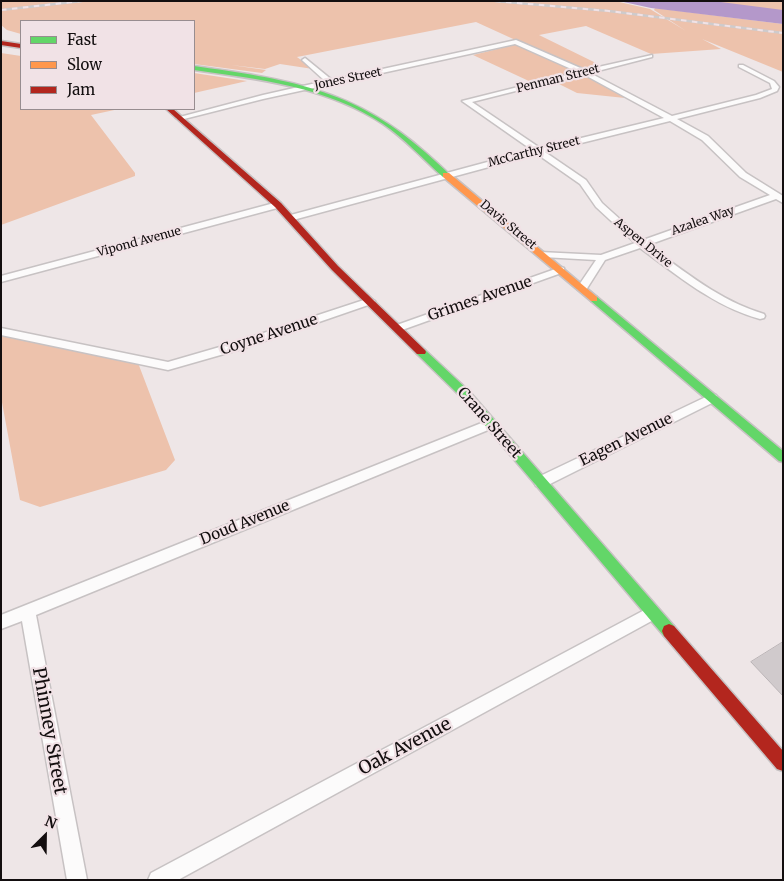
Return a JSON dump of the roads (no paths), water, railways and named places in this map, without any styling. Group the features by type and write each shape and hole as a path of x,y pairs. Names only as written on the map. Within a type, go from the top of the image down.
{"main road":[{"path":"1,43 20,46"},
{"name":"Davis Street","path":"195,68 264,78 306,88 344,101 378,118 448,174 783,458"},
{"name":"Crane Street","path":"170,110 278,205 335,268 465,394 783,763"}],"street":[{"name":"Jones Street","path":"180,118 516,42 586,73"},
{"name":"Penman Street","path":"466,101 650,56"},
{"path":"305,60 331,83"},
{"name":"McCarthy Street","path":"290,218 448,174 773,92 776,87 772,82 741,66"},
{"path":"586,73 705,138 743,175 780,198"},
{"name":"Aspen Drive","path":"466,101 582,182 599,205 640,243 693,282 739,310 760,316"},
{"name":"Azalea Way","path":"542,254 602,258 640,243 780,198"},
{"name":"Vipond Avenue","path":"1,279 278,205"},
{"path":"582,288 602,258"},
{"name":"Grimes Avenue","path":"398,328 561,270"},
{"name":"Coyne Avenue","path":"1,331 168,366 234,347 370,301"},
{"name":"Eagen Avenue","path":"541,482 712,398"},
{"name":"Doud Avenue","path":"1,622 490,425"},
{"name":"Phinney Street","path":"28,611 77,880"},
{"name":"Oak Avenue","path":"158,880 652,613"}],"railway":[{"path":"1,10 82,1"},
{"path":"495,1 609,11 783,33"}]}
